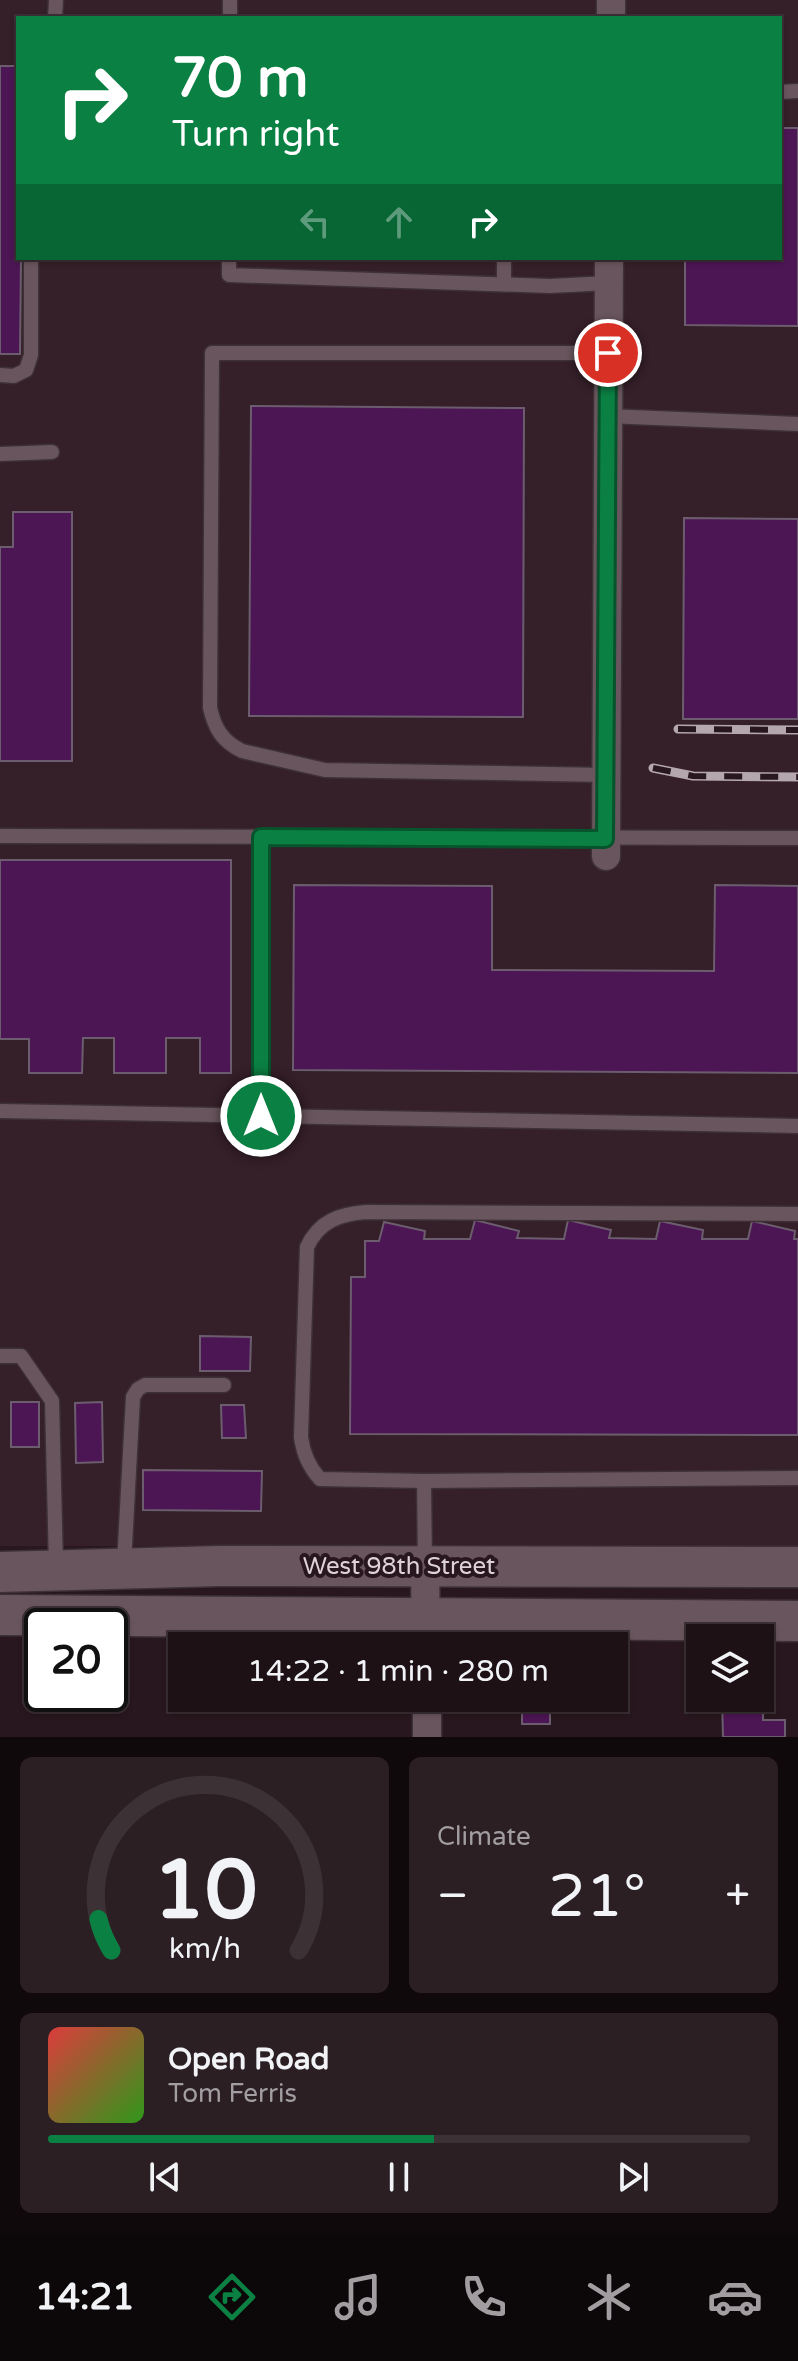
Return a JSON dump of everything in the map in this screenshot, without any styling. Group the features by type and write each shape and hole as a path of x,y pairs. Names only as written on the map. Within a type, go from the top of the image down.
{"street":[{"path":"606,848 609,271"},
{"name":"West 98th Street","path":"0,1572 220,1566 798,1567"},
{"path":"425,1566 426,1632"},
{"path":"0,1615 402,1632"},
{"path":"457,1632 798,1621"},
{"path":"427,1712 427,1737"}],"lane":[{"path":"0,375 14,376 26,370 31,355 31,260"},
{"path":"229,260 229,275 504,284 609,271"},
{"path":"504,260 504,284"},
{"path":"605,775 325,770 242,751 221,736 213,723 210,708 212,353 608,353"},
{"path":"607,416 798,424"},
{"path":"0,454 52,452"},
{"path":"0,836 261,837 606,848 798,838"},
{"path":"261,837 261,1116"},
{"path":"0,1111 798,1126"},
{"path":"798,1214 348,1213 320,1227 307,1247 301,1437 306,1457 320,1479 798,1478"},
{"path":"0,1356 21,1356 52,1401 56,1571"},
{"path":"123,1569 133,1397 145,1385 224,1385"},
{"path":"424,1481 425,1566"}],"shaded area":[{"path":"0,0 798,0 798,1547 0,1546"}],"building":[{"path":"0,66 16,66 16,260 21,260 20,354 0,354"},
{"path":"782,128 798,128 798,326 685,325 685,260 782,260"},
{"path":"251,406 524,408 523,717 249,716"},
{"path":"13,512 72,512 72,761 0,761 0,547 13,547"},
{"path":"684,518 798,519 798,719 683,719"},
{"path":"0,860 231,860 231,1073 200,1073 200,1038 166,1038 166,1073 114,1073 114,1038 83,1038 82,1073 29,1073 29,1039 0,1039"},
{"path":"294,885 492,886 492,970 714,971 715,885 798,886 798,1073 293,1070"},
{"path":"475,1220 519,1231 517,1238 564,1239 568,1220 611,1230 609,1238 656,1239 660,1221 703,1230 702,1239 748,1239 752,1221 795,1231 794,1239 798,1239 798,1435 350,1434 351,1277 365,1277 365,1241 379,1241 384,1222 425,1231 424,1239 470,1239"},
{"path":"200,1336 251,1337 250,1371 200,1371"},
{"path":"11,1402 39,1402 39,1447 11,1447"},
{"path":"102,1402 103,1462 76,1463 75,1403"},
{"path":"221,1405 244,1405 246,1438 222,1438"},
{"path":"143,1470 262,1471 261,1511 143,1510"},
{"path":"522,1712 550,1712 550,1724 522,1724"},
{"path":"722,1712 763,1712 763,1720 785,1720 785,1737 723,1737"}],"railway":[{"path":"678,729 798,730"},
{"path":"653,768 693,776 798,777"}],"route":[{"path":"261,1116 261,837 605,839 608,353"}]}
